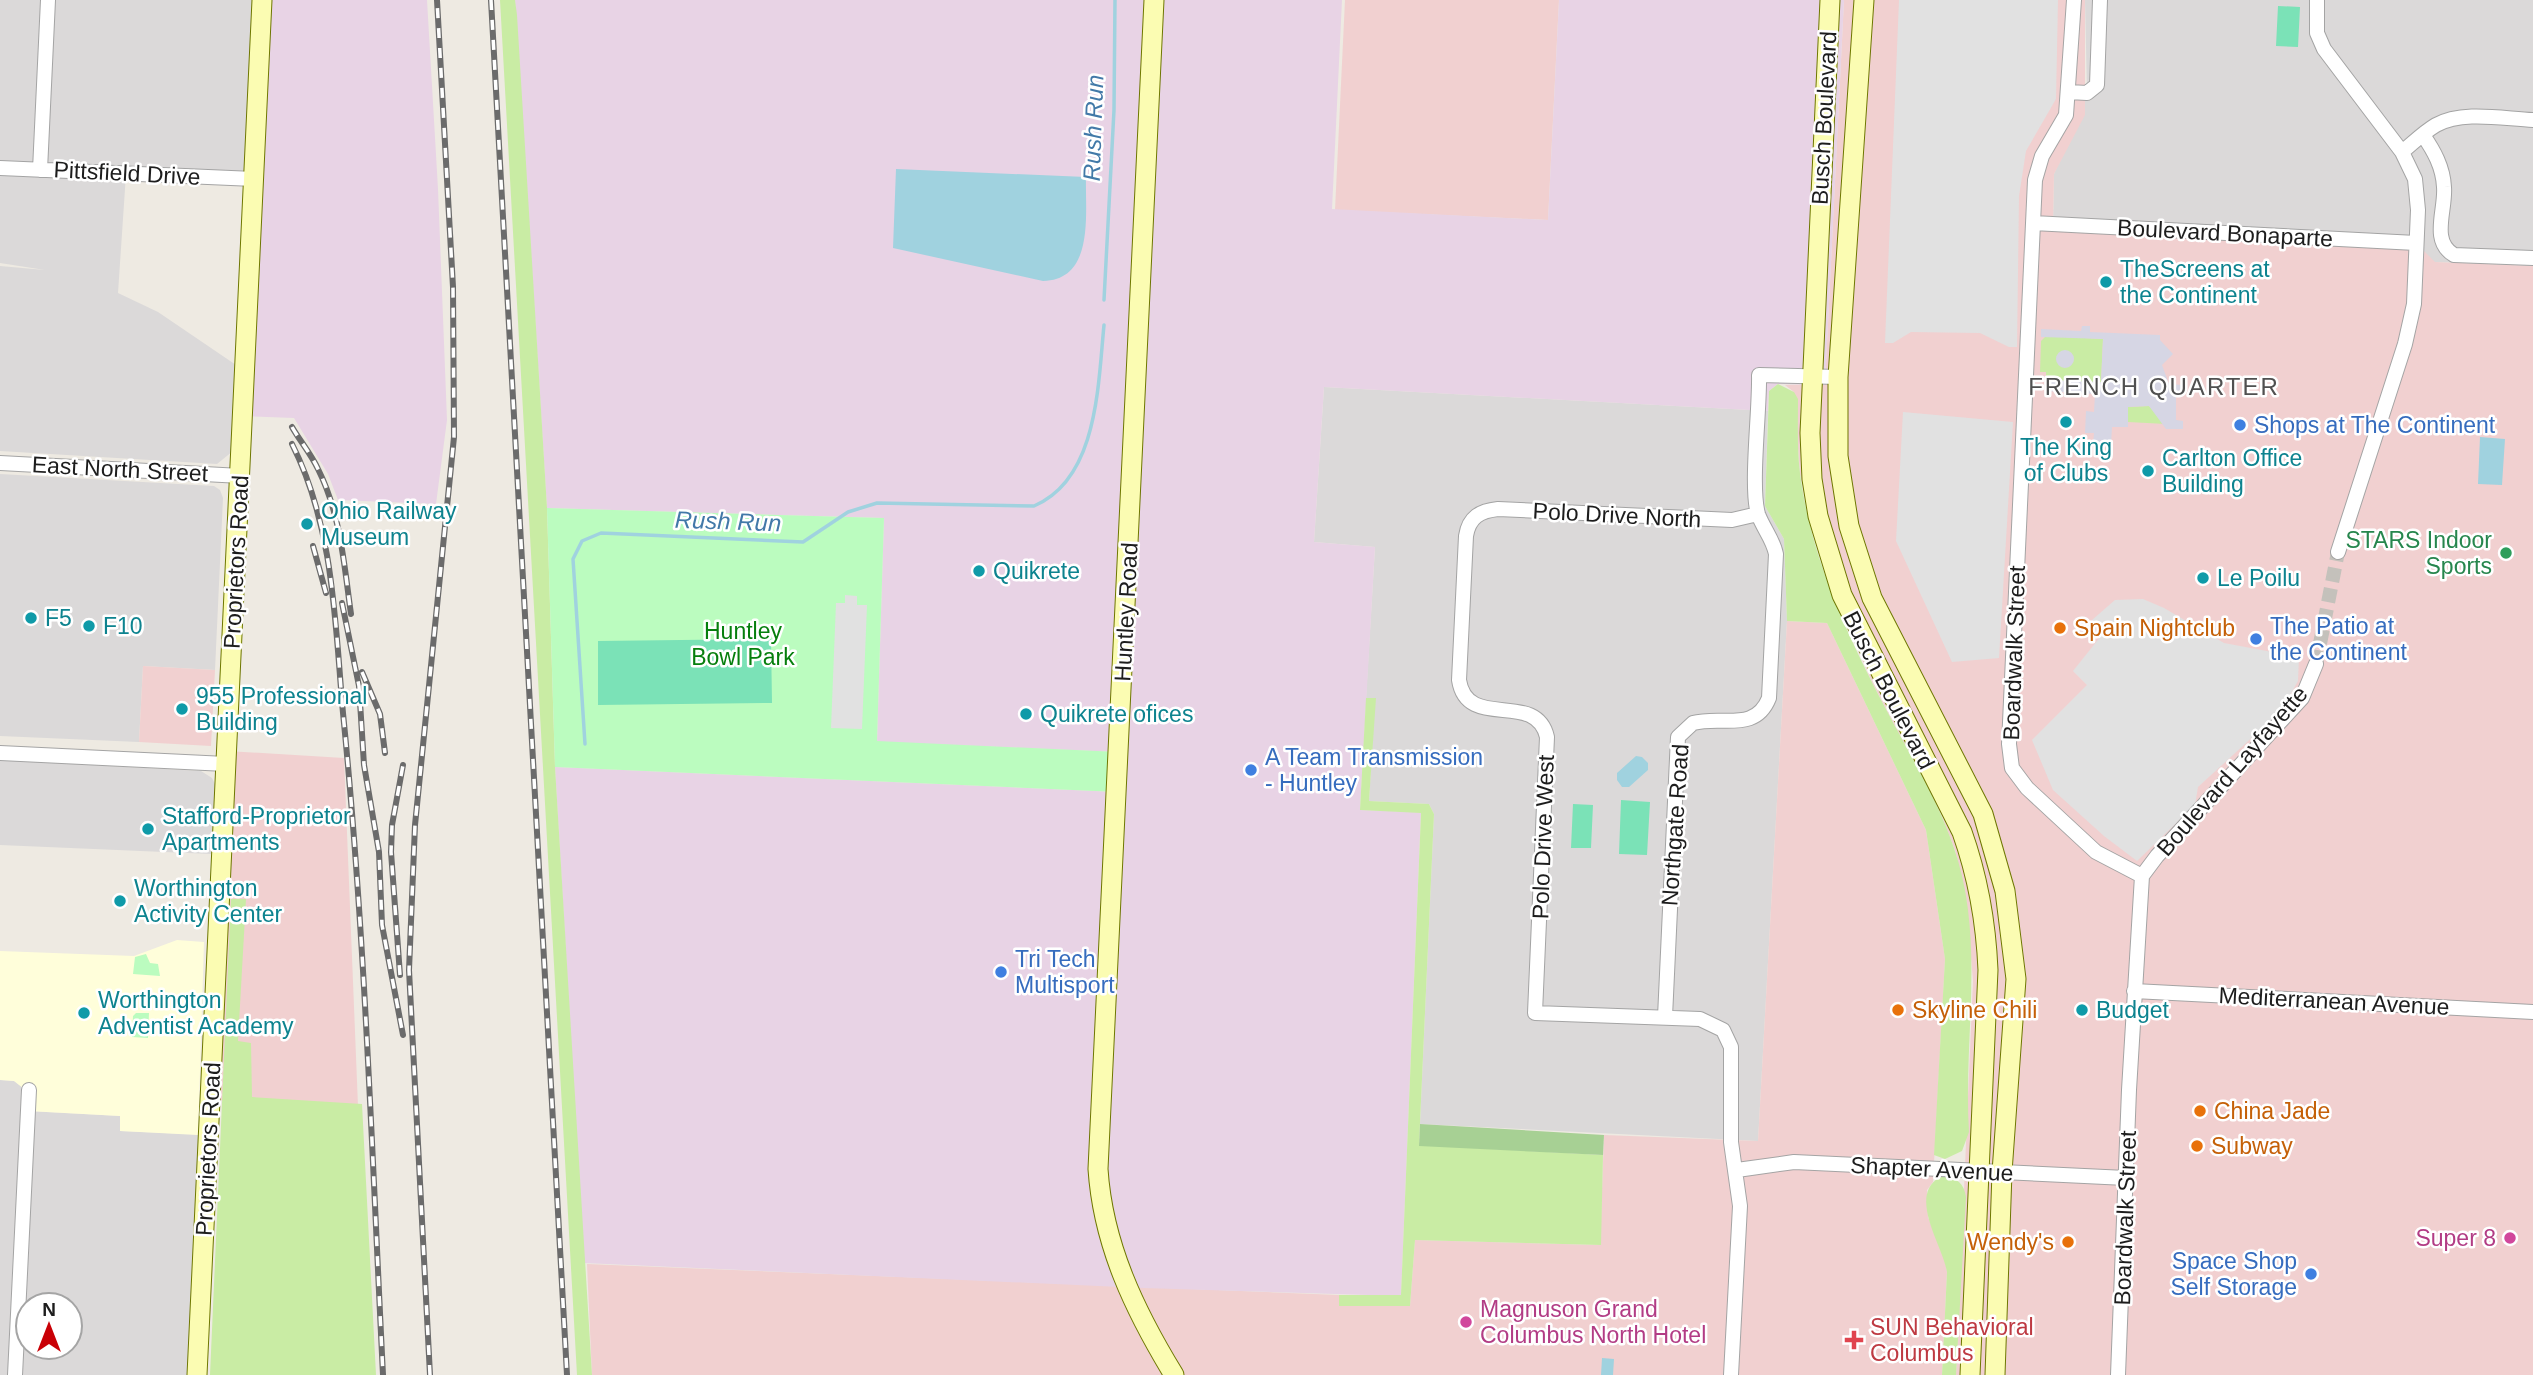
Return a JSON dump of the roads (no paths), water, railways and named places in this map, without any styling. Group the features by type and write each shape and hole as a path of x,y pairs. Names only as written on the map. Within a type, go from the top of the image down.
{"main road":[{"name":"Proprietors Road","path":"197,1375 262,0"},
{"name":"Huntley Road","path":"1153,0 1098,1169 1103,1217 1117,1265 1174,1375"},
{"name":"Busch Boulevard","path":"1830,0 1812,376 1812,479 1830,561 1858,629 1962,832 1973,862 1986,931 1980,1171 1970,1375"},
{"name":"Busch Boulevard","path":"1864,0 1838,377 1838,456 1842,496 1857,556 1872,598 1983,814 2005,891 2016,979 2003,1172 1995,1375"}],"street":[{"path":"40,170 48,0"},
{"name":"Boardwalk Street","path":"2074,0 2066,115 2042,156 2035,180 2009,744 2012,768 2026,788 2096,852 2143,876 2134,991 2118,1375"},
{"path":"2069,92 2087,93 2097,85 2100,0"},
{"path":"2317,0 2317,33 2324,49 2402,152 2415,179 2414,304 2398,371 2338,552"},
{"path":"2402,152 2436,125 2463,117 2533,120"},
{"path":"2423,135 2440,165 2445,187 2441,235 2447,250 2454,254 2533,258"},
{"name":"Pittsfield Drive","path":"0,168 254,179"},
{"name":"Boulevard Bonaparte","path":"2034,223 2416,243"},
{"name":"Northgate Road","path":"1665,1017 1678,737 1686,727 1701,721 1744,721 1752,718 1763,710 1769,698 1776,554 1773,542 1758,514 1759,375 1838,377"},
{"name":"East North Street","path":"0,463 241,476"},
{"name":"Polo Drive North","path":"1475,516 1498,509 1732,520 1758,514"},
{"name":"Polo Drive West","path":"1475,516 1468,525 1466,536 1460,688 1467,700 1477,707 1533,715 1543,724 1547,737 1535,1013 1665,1017"},
{"name":"Boulevard Layfayette","path":"2143,876 2157,856 2302,698 2316,664"},
{"path":"0,753 226,764"},
{"name":"Mediterranean Avenue","path":"2134,991 2533,1012"},
{"path":"1665,1017 1707,1021 1716,1025 1728,1038 1731,1055 1731,1142 1740,1206 1731,1375"},
{"path":"15,1375 29,1090"},
{"name":"Shapter Avenue","path":"1737,1170 1794,1162 2126,1178"}],"water":[{"path":"896,169 1086,177 1086,225 1079,257 1072,269 1060,278 1043,281 893,248"},
{"path":"2480,437 2505,439 2502,485 2478,484"},
{"path":"1636,756 1642,757 1648,763 1648,770 1629,787 1622,787 1617,780 1617,773"},
{"path":"1602,1358 1614,1359 1613,1375 1601,1375"}],"waterway":[{"name":"Rush Run","path":"1104,300 1114,110 1115,0"},
{"name":"Rush Run","path":"585,744 573,559 582,541 601,533 803,542 848,512 877,503 1034,506 1055,493 1071,475 1083,453 1096,402 1104,325"}],"tunnel":[{"path":"2316,664 2338,552"}],"railway":[{"path":"430,1375 409,970 415,825 454,437 453,287 437,0"},
{"path":"491,0 567,1375"},
{"path":"292,427 315,463 332,504 351,614"},
{"path":"292,444 317,508 334,610 351,796 362,961 383,1375"},
{"path":"313,546 326,593"},
{"path":"342,603 359,686 364,765 379,852 382,925 403,1035"},
{"path":"362,672 380,714 385,753"},
{"path":"400,975 391,852 392,825 403,765"}],"place":[{"name":"TheScreens at the Continent","path":"2106,282"},
{"name":"The King of Clubs","path":"2066,422"},
{"name":"Shops at The Continent","path":"2240,425"},
{"name":"Carlton Office Building","path":"2148,471"},
{"name":"Ohio Railway Museum","path":"307,524"},
{"name":"STARS Indoor Sports","path":"2506,553"},
{"name":"Quikrete","path":"979,571"},
{"name":"Le Poilu","path":"2203,578"},
{"name":"F5","path":"31,618"},
{"name":"F10","path":"89,626"},
{"name":"Spain Nightclub","path":"2060,628"},
{"name":"The Patio at the Continent","path":"2256,639"},
{"name":"955 Professional Building","path":"182,709"},
{"name":"Quikrete ofices","path":"1026,714"},
{"name":"A Team Transmission - Huntley","path":"1251,770"},
{"name":"Stafford-Proprietor Apartments","path":"148,829"},
{"name":"Worthington Activity Center","path":"120,901"},
{"name":"Tri Tech Multisport","path":"1001,972"},
{"name":"Skyline Chili","path":"1898,1010"},
{"name":"Budget","path":"2082,1010"},
{"name":"Worthington Adventist Academy","path":"84,1013"},
{"name":"China Jade","path":"2200,1111"},
{"name":"Subway","path":"2197,1146"},
{"name":"Super 8","path":"2510,1238"},
{"name":"Wendy's","path":"2068,1242"},
{"name":"Space Shop Self Storage","path":"2311,1274"},
{"name":"Magnuson Grand Columbus North Hotel","path":"1466,1322"},
{"name":"SUN Behavioral Columbus","path":"1854,1340"}],"district":[{"name":"FRENCH QUARTER","path":"2154,386"}],"park label":[{"name":"Huntley Bowl Park","path":"743,644"}]}
